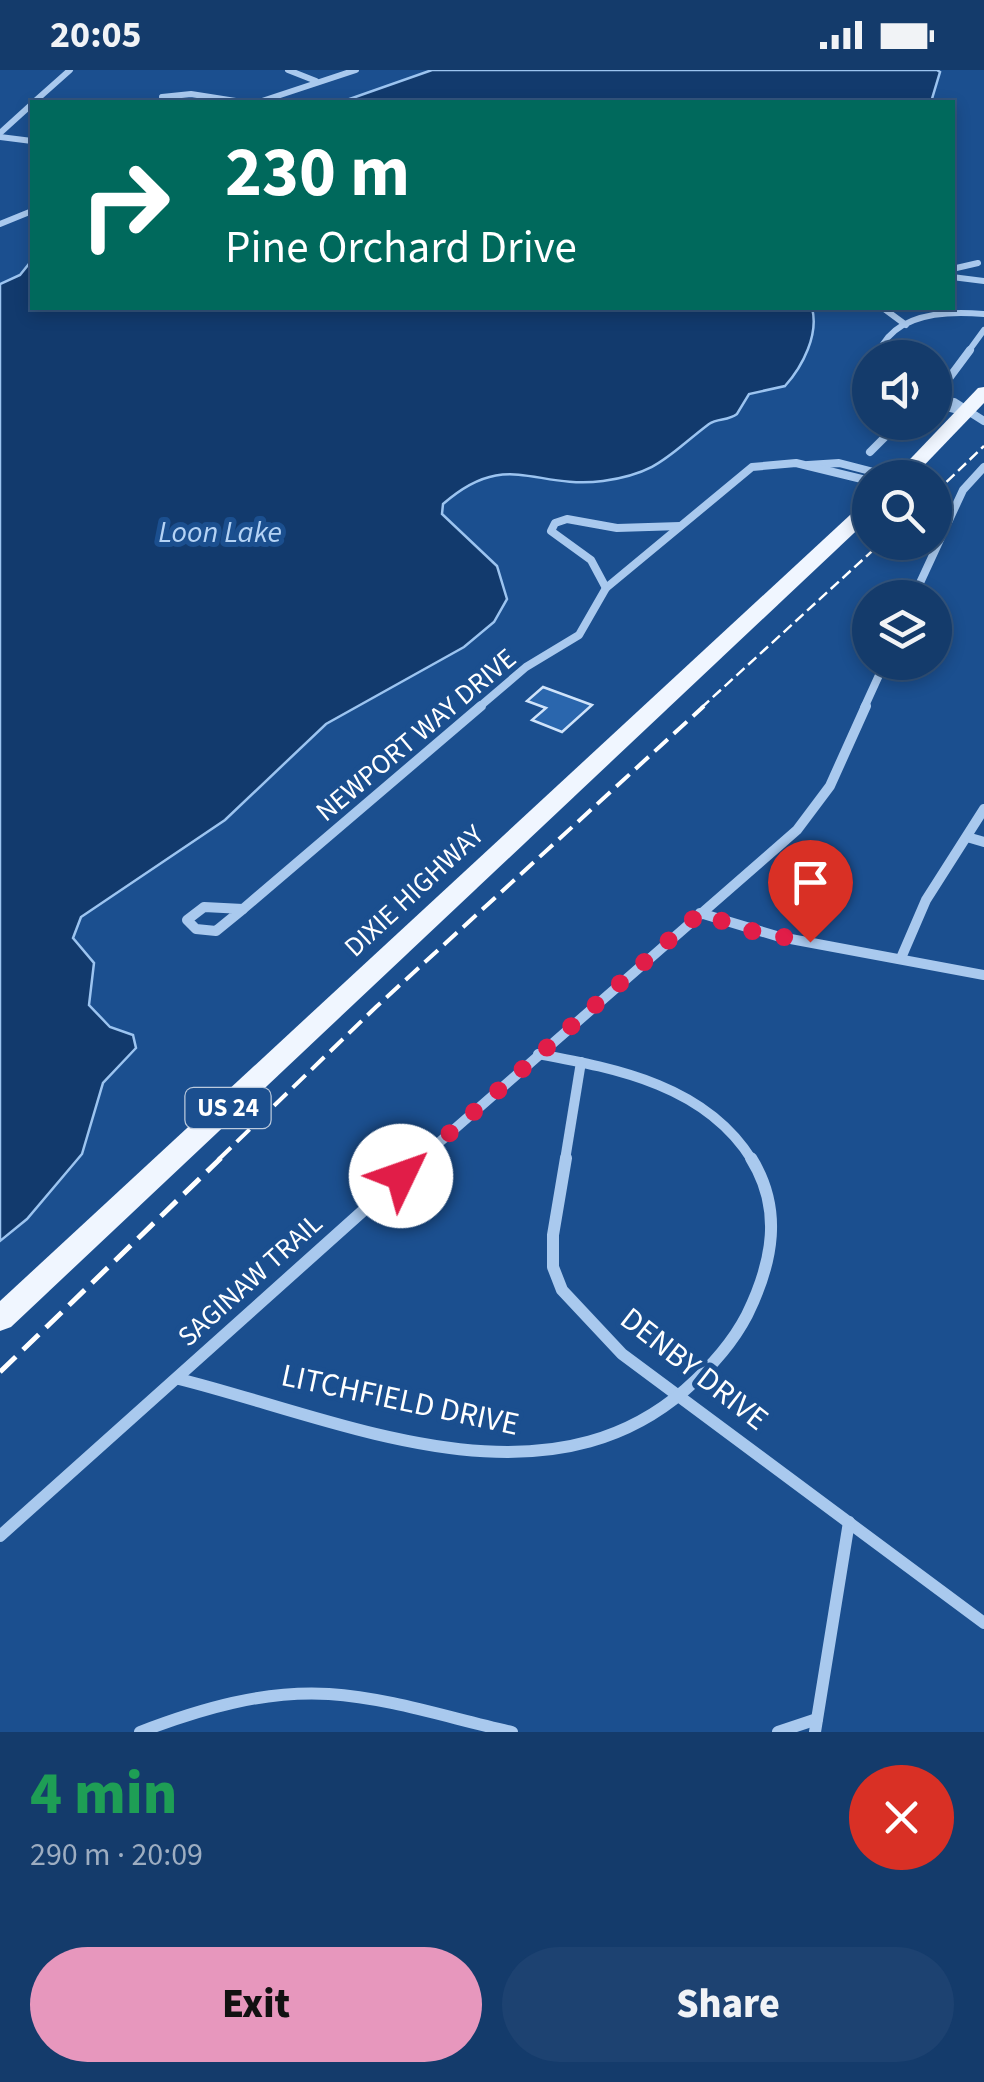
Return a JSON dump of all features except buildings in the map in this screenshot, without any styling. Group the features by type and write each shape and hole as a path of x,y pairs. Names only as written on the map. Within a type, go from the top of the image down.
{"main road":[{"path":"921,460 975,417 984,392"},
{"name":"DIXIE HIGHWAY","path":"0,1320 852,524"}],"street":[{"path":"36,100 70,70"},
{"path":"288,70 317,82"},
{"path":"265,100 356,70"},
{"path":"162,98 191,94 229,100"},
{"path":"0,135 30,106"},
{"path":"0,135 30,140"},
{"path":"0,224 30,212"},
{"path":"955,268 978,263"},
{"path":"955,277 984,281"},
{"path":"886,310 906,325"},
{"path":"885,340 906,325 940,310"},
{"path":"950,310 984,314"},
{"path":"952,376 984,330"},
{"path":"870,452 882,440"},
{"name":"NEWPORT WAY DRIVE","path":"242,909 205,906 196,908 187,920 196,929 216,931 242,909 513,678 579,635 606,588 752,467 770,462 852,467"},
{"name":"NEWPORT WAY DRIVE","path":"807,465 852,477"},
{"path":"921,580 963,490 984,467"},
{"path":"606,588 602,574 584,551 551,531 555,523 567,520 617,528 681,526"},
{"name":"SAGINAW TRAIL","path":"0,1536 538,1054 797,830 820,804 877,680"},
{"path":"900,958 926,900 984,810"},
{"path":"966,837 984,842"},
{"path":"700,913 780,937 984,975"},
{"name":"LITCHFIELD DRIVE","path":"179,1379 364,1426 513,1456 574,1450 627,1432 680,1397 718,1364 761,1288 773,1201 752,1154 704,1109 618,1071 538,1054"},
{"name":"DENBY DRIVE","path":"580,1062 555,1219 554,1267 562,1290 622,1354 984,1624"},
{"path":"778,1732 816,1726 850,1522"},
{"path":"140,1732 187,1713 267,1697 328,1694 472,1727 512,1732"}],"water":[{"path":"432,70 940,72 932,100 347,100"},
{"name":"Loon Lake","path":"30,262 30,310 812,310 814,318 803,359 785,386 749,394 737,414 709,424 650,468 622,478 579,482 504,474 465,487 443,504 442,514 497,566 507,599 494,622 464,647 326,724 225,820 81,917 73,938 94,963 89,1005 110,1027 133,1035 136,1048 103,1083 82,1154 27,1219 0,1241 0,284 20,275"}],"railway":[{"path":"952,477 984,446"},
{"path":"701,708 862,560"},
{"path":"218,1160 376,1007 704,706"},
{"path":"0,1372 221,1158"}],"route":[{"path":"401,1176 700,913 747,930 810,942"}]}
